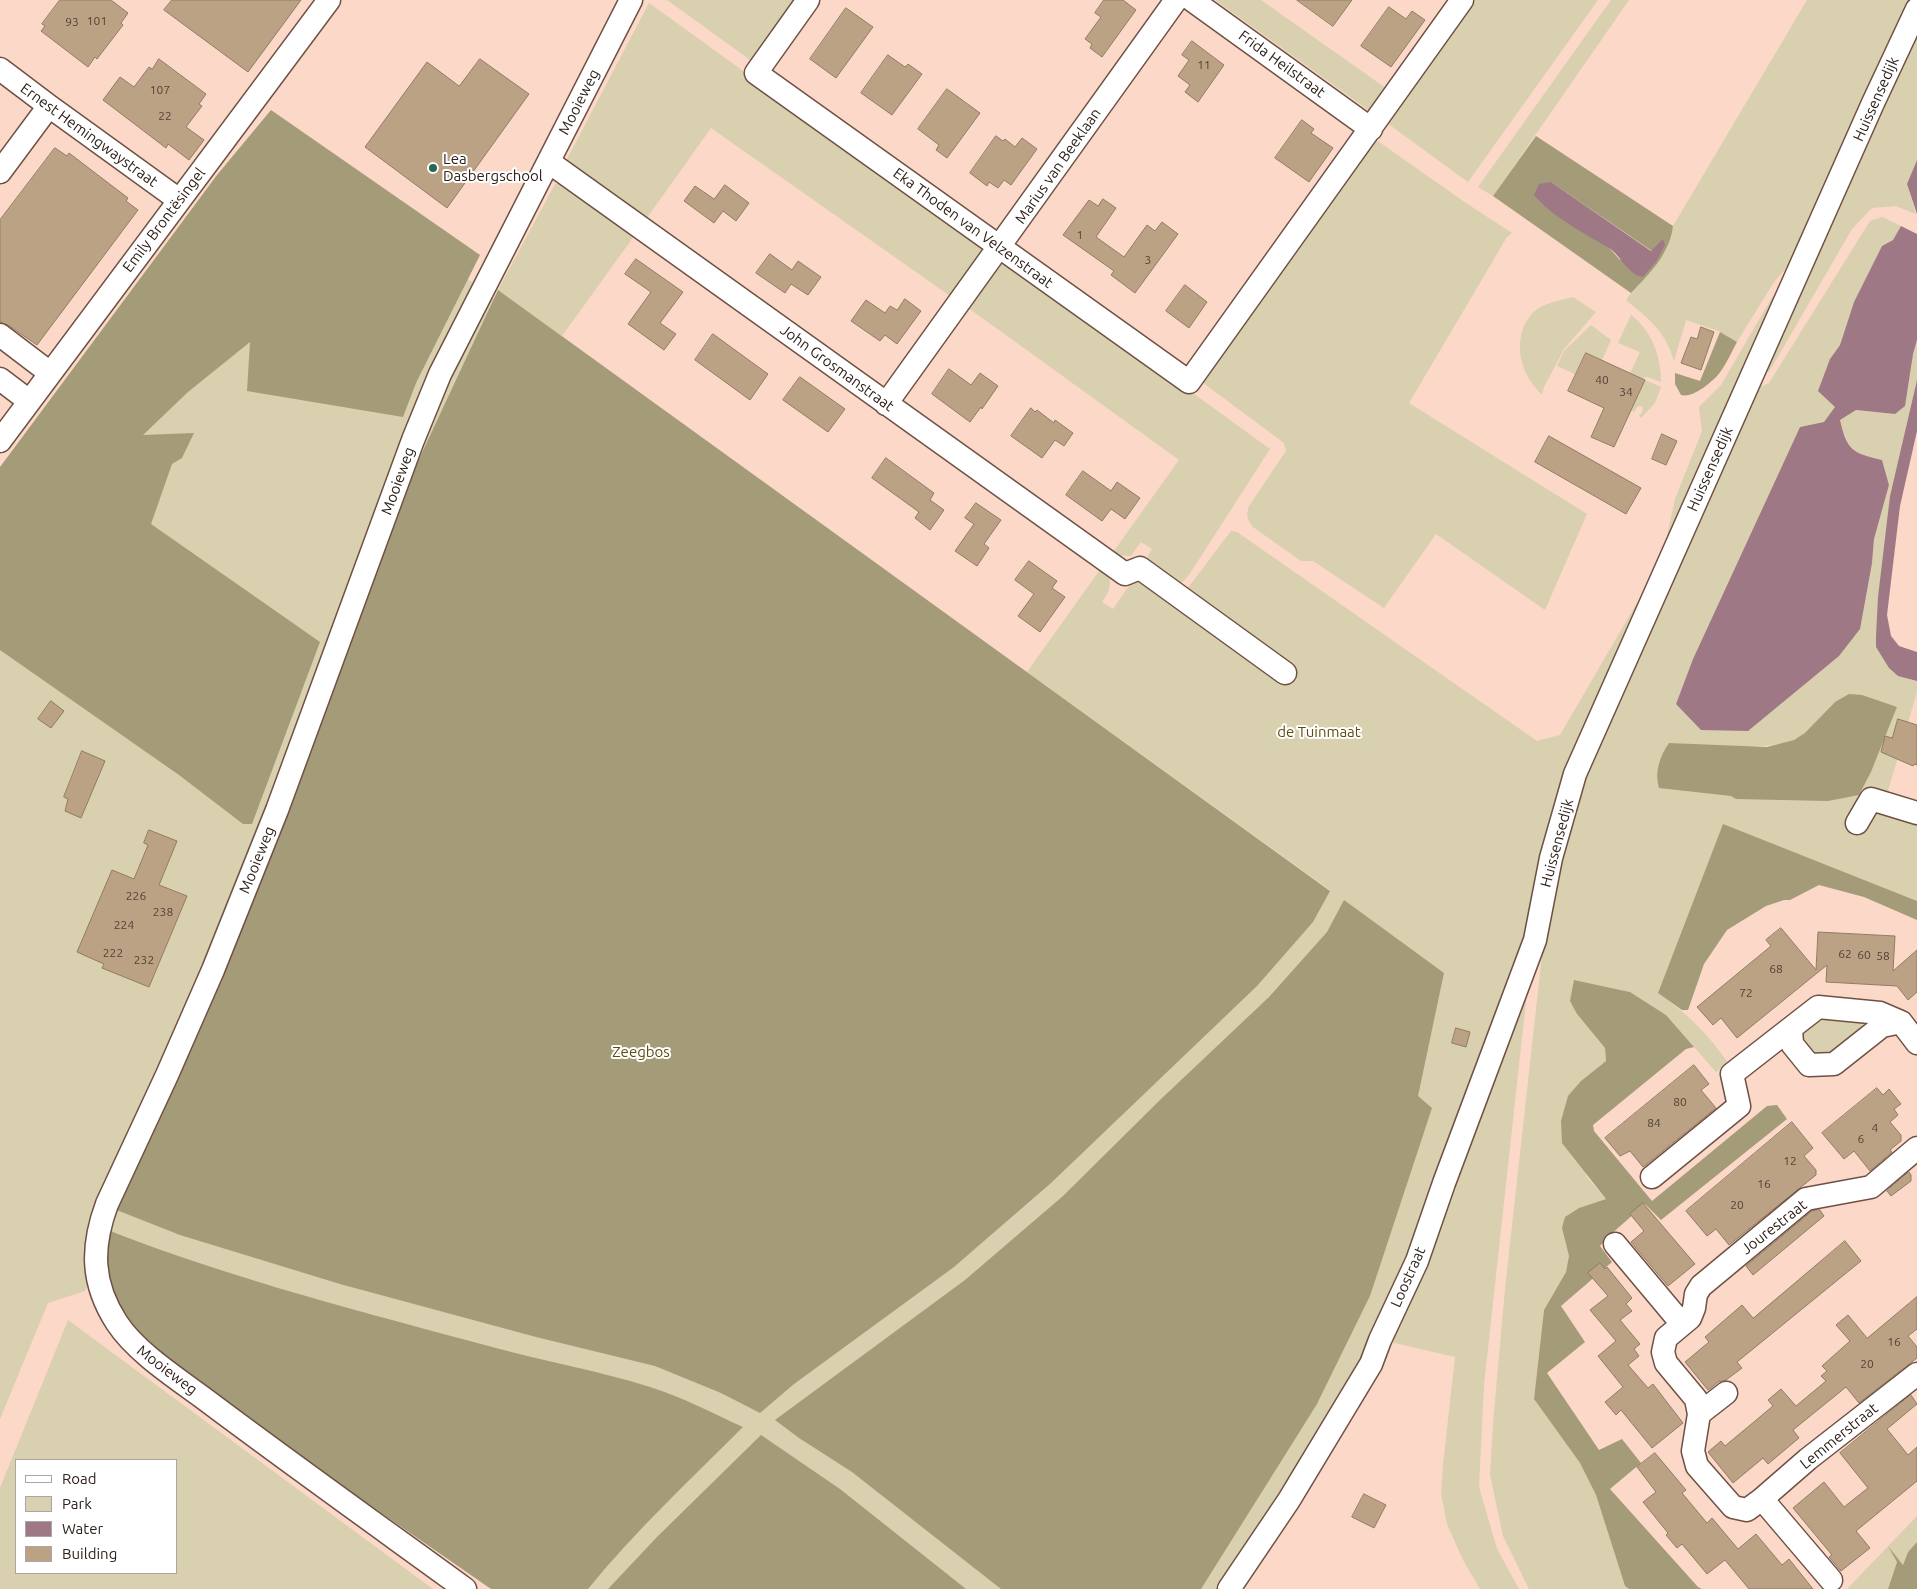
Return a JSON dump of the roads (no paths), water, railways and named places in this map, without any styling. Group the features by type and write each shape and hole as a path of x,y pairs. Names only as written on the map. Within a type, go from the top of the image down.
{"street":[{"name":"Emily Brontësingel","path":"0,441 330,0"},
{"name":"Mooieweg","path":"465,1589 258,1439 132,1344 116,1322 105,1302 98,1278 95,1255 99,1224 217,962 277,810 413,440 440,374 631,0"},
{"name":"Eka Thoden van Velzenstraat","path":"808,0 756,73 989,263 1189,382 1372,129"},
{"name":"Marius van Beeklaan","path":"886,404 1176,0"},
{"name":"Frida Heilstraat","path":"1192,0 1372,129"},
{"path":"1372,129 1462,0"},
{"name":"Huissensedijk","path":"1534,940 1551,858 1576,774 1873,103 1917,9"},
{"name":"Ernest Hemingwaystraat","path":"0,68 49,106 179,200"},
{"path":"0,172 49,106"},
{"name":"John Grosmanstraat","path":"549,162 1125,574 1140,568 1285,673"},
{"path":"0,335 50,373"},
{"path":"0,379 29,401"},
{"path":"1857,823 1871,799 1917,813"},
{"name":"Loostraat","path":"1229,1589 1289,1500 1371,1364 1380,1340 1417,1261 1534,940"},
{"path":"1652,1177 1739,1106 1732,1074 1818,1007 1880,1013 1901,1022 1917,1043"},
{"path":"1791,1028 1792,1044 1809,1065 1834,1064 1882,1026 1901,1022"},
{"name":"Jourestraat","path":"1699,1414 1696,1398 1666,1363 1663,1352 1666,1338 1690,1318 1696,1294 1701,1286 1806,1199 1871,1187 1917,1148"},
{"path":"1614,1244 1682,1324"},
{"name":"Lemmerstraat","path":"1699,1414 1693,1451 1697,1466 1733,1507 1747,1510 1808,1459 1917,1374"},
{"path":"1699,1414 1726,1394"},
{"path":"1762,1499 1831,1580"}],"water":[{"path":"1917,160 1917,214 1907,184"},
{"path":"1551,182 1651,251 1663,239 1665,245 1656,262 1643,277 1630,270 1612,250 1560,218 1534,195 1539,184"},
{"path":"1901,226 1917,234 1917,340 1905,406 1895,414 1856,410 1840,420 1845,438 1852,449 1864,455 1882,460 1889,485 1874,539 1872,563 1860,629 1839,656 1748,731 1701,730 1676,704 1693,659 1800,427 1824,422 1835,407 1818,391 1830,359 1840,345 1854,302 1882,246 1893,240"},
{"path":"1917,380 1917,431 1900,506 1887,615 1891,636 1899,646 1917,652 1917,681 1898,676 1889,668 1876,647 1876,636 1878,597 1890,496"}],"place":[{"name":"Lea Dasbergschool","path":"433,168"}],"park label":[{"name":"de Tuinmaat","path":"1319,732"},
{"name":"Zeegbos","path":"641,1052"}]}
